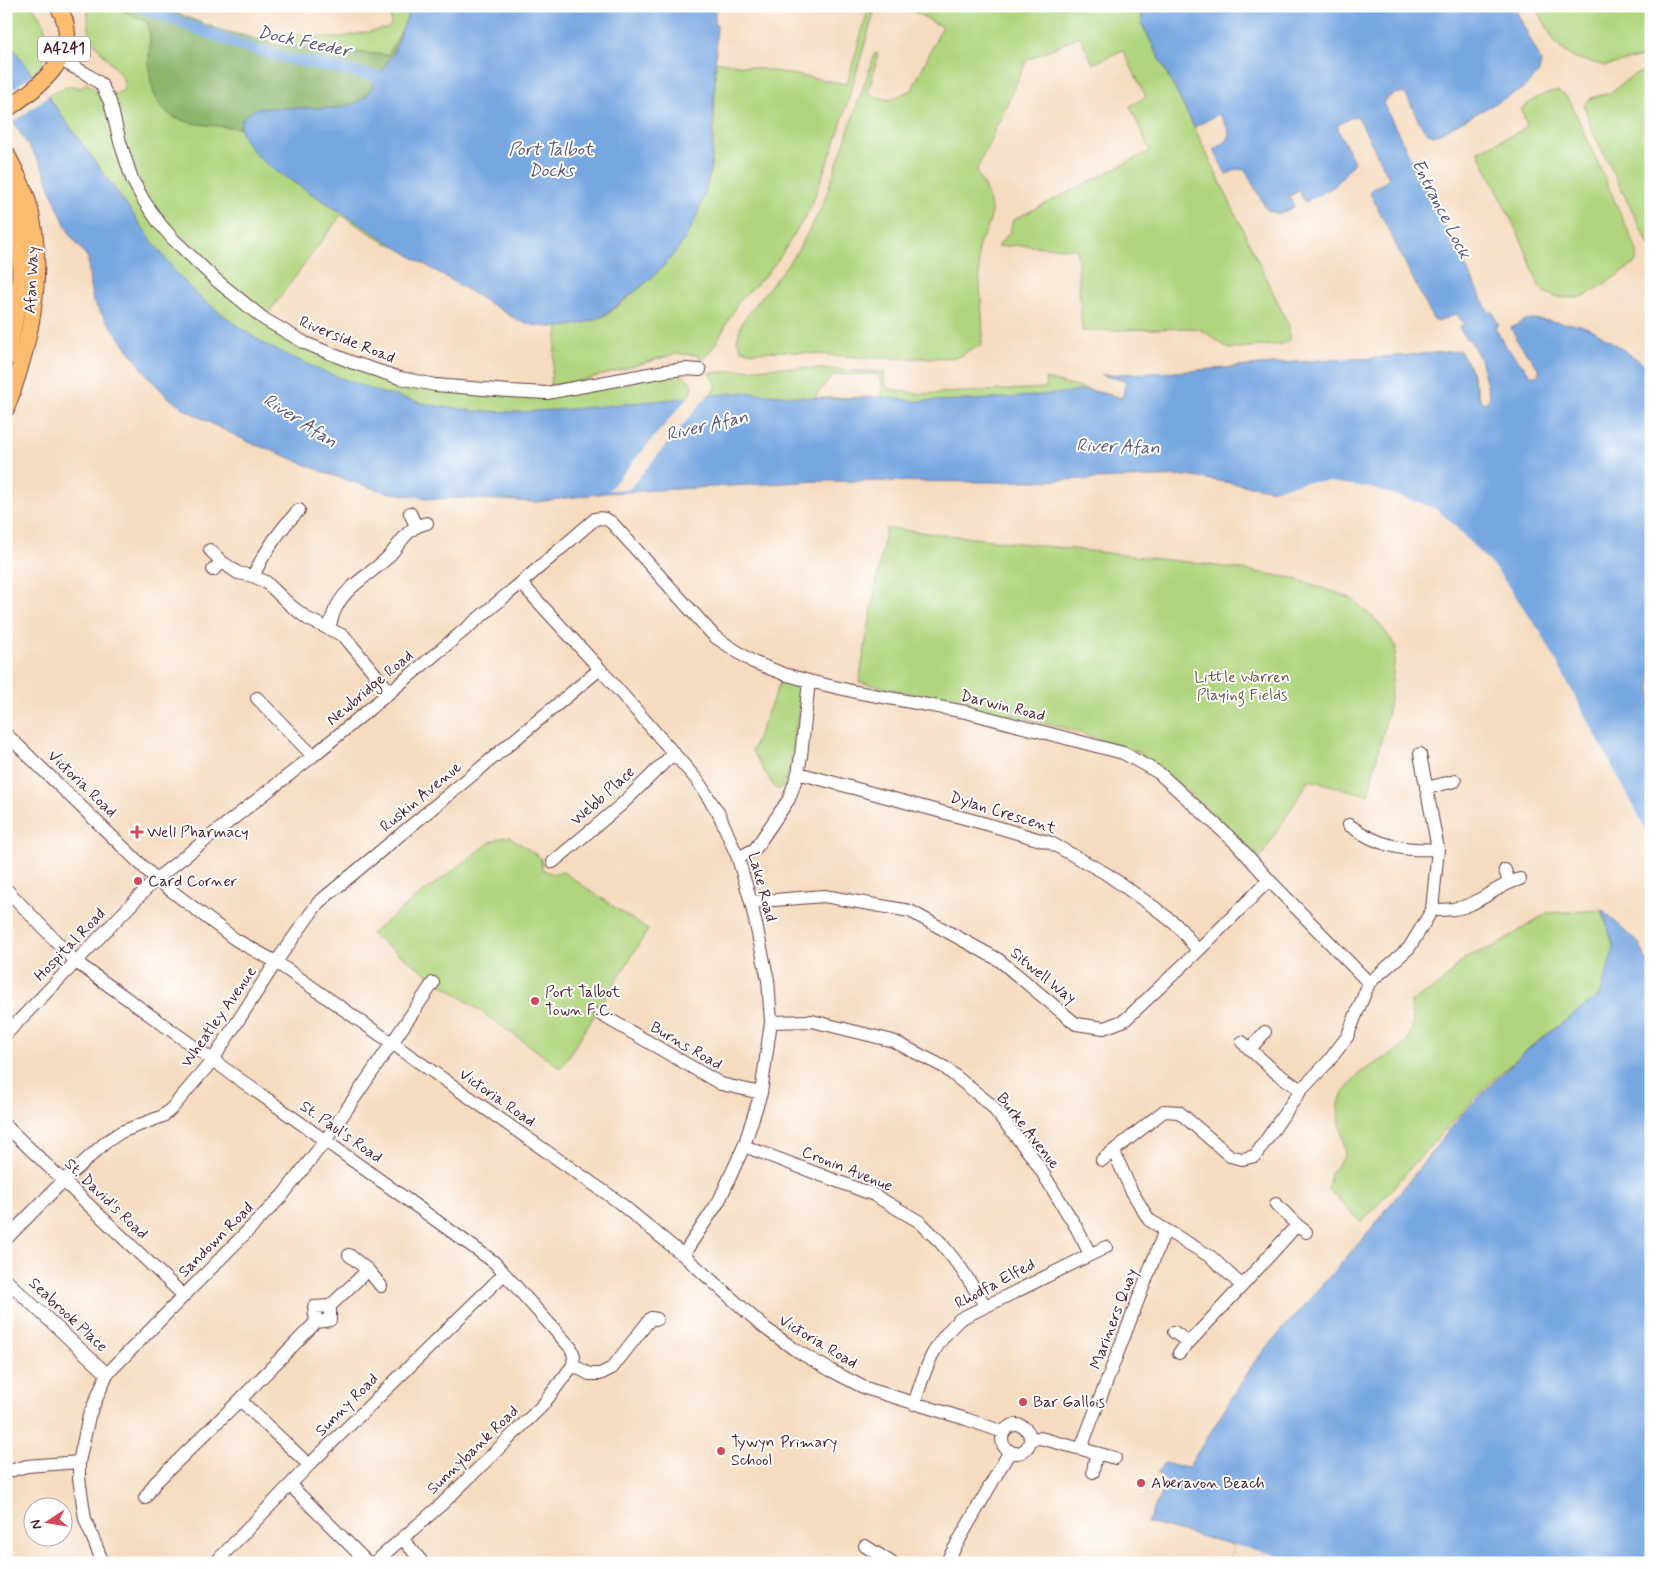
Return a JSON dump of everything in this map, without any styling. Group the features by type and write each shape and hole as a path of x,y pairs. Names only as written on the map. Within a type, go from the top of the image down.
{"main road":[{"name":"A4241","path":"6,110 40,85 55,69 64,48 66,35 63,11"},
{"name":"Afan Way","path":"6,153 19,178 28,202 36,253 35,287 31,319 17,380 6,409"},
{"name":"Afan Way","path":"6,184 14,205 21,248 20,286 16,320 6,359"}],"street":[{"name":"Riverside Road","path":"60,60 101,84 110,102 132,179 160,224 216,280 264,319 305,343 351,362 400,378 435,385 509,391 547,393 665,371 700,370"},
{"path":"253,576 264,553 294,524 300,510"},
{"path":"329,628 337,605 350,588 388,557 398,542 421,525 410,513"},
{"name":"Newbridge Road","path":"156,879 313,756 521,584 596,519 600,518"},
{"name":"Darwin Road","path":"600,518 610,520 715,637 753,662 809,681 856,692 966,712 1123,753 1160,772 1237,844 1269,880 1369,983"},
{"path":"210,550 218,566 253,576 266,582 308,619 344,636 390,692"},
{"name":"Lake Road","path":"521,584 674,752 697,780 720,814 738,858 751,902 768,980 770,1022 761,1093 744,1146 719,1200 683,1256"},
{"name":"Ruskin Avenue","path":"276,962 318,903 600,670"},
{"path":"738,858 755,849 787,804 798,773 809,681"},
{"path":"257,698 263,713 313,756"},
{"name":"Victoria Road","path":"6,734 156,879 236,940 276,962 616,1200 765,1328 794,1349 865,1388 1003,1432 1015,1424 1022,1426 1028,1432 1031,1439"},
{"name":"Webb Place","path":"553,862 621,805 674,752"},
{"path":"1102,1160 1164,1111 1178,1112 1230,1156 1242,1159 1256,1156 1301,1090 1328,1062 1347,1037 1369,983 1409,948 1432,910 1438,850 1420,754"},
{"name":"Dylan Crescent","path":"798,773 1051,843 1105,873 1155,908 1179,927 1198,951"},
{"path":"1426,788 1455,780"},
{"path":"1349,825 1360,840 1398,848 1438,850"},
{"path":"1432,910 1448,910 1470,905 1512,877"},
{"name":"Hospital Road","path":"6,1034 156,879"},
{"name":"Sitwell Way","path":"751,902 824,896 910,911 999,960 1076,1024 1104,1028 1125,1020 1269,880"},
{"name":"St. Paul's Road","path":"6,889 76,962 494,1262 571,1348 574,1356 573,1365"},
{"name":"Wheatley Avenue","path":"6,1239 63,1181 106,1142 121,1132 163,1116 172,1108 212,1061 276,962"},
{"name":"Sandown Road","path":"103,1563 85,1519 79,1478 79,1462 89,1416 107,1374 282,1196 325,1141 433,983"},
{"name":"Burns Road","path":"600,1014 721,1084 761,1093"},
{"name":"Burke Avenue","path":"770,1022 812,1021 893,1041 944,1067 990,1104 1034,1159 1076,1227 1090,1254"},
{"path":"1265,1032 1246,1045 1274,1071 1301,1090"},
{"name":"St. David's Road","path":"6,1126 183,1295"},
{"name":"Cronin Avenue","path":"744,1146 874,1195 920,1222 960,1267 985,1305"},
{"path":"1114,1152 1131,1190 1149,1220 1211,1257 1242,1286"},
{"path":"1179,1353 1242,1286 1302,1228 1276,1204"},
{"name":"Mariners Quay","path":"1081,1448 1165,1230"},
{"name":"Rhodfa Elfed","path":"914,1404 928,1360 945,1332 960,1319 1106,1246"},
{"path":"349,1255 368,1270 381,1286"},
{"path":"145,1498 151,1478 240,1400 316,1322 330,1320 330,1306 368,1270"},
{"name":"Sunny Road","path":"215,1563 309,1466 504,1274"},
{"name":"Seabrook Place","path":"6,1280 107,1374"},
{"path":"573,1365 589,1374 600,1374 612,1368 651,1318 657,1319"},
{"path":"1174,1332 1188,1342"},
{"name":"Sunnybank Road","path":"374,1563 442,1504 542,1406 573,1365"},
{"path":"240,1400 309,1466"},
{"path":"1003,1432 1004,1447 1010,1452 1020,1452 1028,1447 1031,1439 1040,1438 1115,1458"},
{"path":"946,1563 1010,1452"},
{"path":"1093,1472 1096,1453"},
{"path":"6,1472 26,1466 79,1462"},
{"path":"290,1485 368,1563"},
{"path":"402,1538 423,1563"},
{"path":"865,1546 892,1563"}],"green space":[{"path":"6,6 32,6 43,23 46,32 47,50 44,59 32,75 6,38"},
{"path":"87,6 112,6 147,22 150,36 149,55 175,118 239,128 366,96 389,61 403,28 389,55 284,46 284,34 336,38 387,28 391,25 391,12 400,6 546,6 398,248 390,243 389,245 341,215 264,319 387,375 509,391 680,374 690,381 692,387 688,398 710,395 717,385 709,373 780,367 884,372 886,388 918,394 1046,388 1045,379 1122,398 1126,381 1101,375 1179,372 1460,351 1469,366 1481,401 592,463 213,354 147,234 48,96 68,87 82,88 86,83 99,94 101,100 124,90 123,78 90,38","holes":["875,374 882,384 882,397 814,398 833,375"]},
{"path":"112,6 162,6 221,30 284,46 388,55 405,24 398,43 379,78 373,88 359,102 344,107 318,108 242,119 239,128 189,122 176,118 165,111 157,100 152,85 149,65 150,38 147,22"},
{"path":"869,6 876,6 838,134 810,209 780,257 765,276 739,301 715,345 702,360 698,355 675,354 584,380 550,386 558,327 595,320 614,309 663,266 675,252 694,220 707,185 713,154 716,61 847,84"},
{"path":"904,6 1141,6 1142,24 1194,127 1289,326 1289,340 1283,344 1229,349 1199,329 1191,328 1082,331 1077,249 1018,245 997,247 1010,232 1013,220 1150,151 1130,106 1146,97 1123,50 1093,64 1080,36 1027,60 976,171 988,197 991,210 989,224 978,250 983,336 981,346 969,350 958,357 941,358 865,358 782,351 754,352 742,350 737,340 742,322 797,252 822,207 875,53 878,54 868,94 889,100 912,90 942,27"},
{"path":"1536,6 1651,6 1651,55 1605,66 1572,57 1554,41"},
{"path":"1651,69 1651,249 1592,130 1584,105 1591,98 1610,93 1633,75"},
{"path":"1557,91 1566,96 1572,105 1637,251 1637,259 1633,265 1587,295 1576,298 1553,296 1544,292 1539,286 1524,246 1478,151 1524,129 1527,125 1521,109 1543,95"},
{"name":"Little Warren Playing Fields","path":"886,528 1204,564 1293,578 1351,598 1378,622 1396,646 1389,707 1368,795 1309,780 1259,860 1227,826 1138,752 1061,727 859,682"},
{"path":"781,680 797,685 801,693 789,772 782,788 777,789 752,751"},
{"name":"Port Talbot Town F.C.","path":"503,837 510,837 541,858 542,869 552,874 563,872 648,930 561,1068 371,934 491,842"},
{"path":"1602,910 1610,934 1614,959 1610,976 1600,993 1593,1001 1524,1053 1475,1098 1361,1223 1328,1188 1331,1173 1345,1155 1338,1108 1342,1094 1361,1072 1397,1051 1407,1042 1413,1025 1411,1002 1438,986 1466,957 1495,946 1547,913"}],"water":[{"name":"Port Talbot Docks","path":"411,6 716,6 714,25 717,25 711,166 702,203 691,229 673,255 651,278 607,313 584,323 562,327 539,326 519,321 277,172 251,150 241,131 241,122 247,114 259,108 337,108 354,104 366,96 394,52"},
{"name":"River Afan","path":"1141,6 1514,6 1541,61 1539,72 1522,89 1436,135 1430,134 1421,125 1404,93 1392,95 1383,103 1489,313 1492,311 1499,325 1495,327 1504,344 1531,375 1537,376 1539,369 1515,338 1517,337 1511,328 1525,320 1533,319 1581,325 1597,332 1651,369 1651,882 1549,671 1519,621 1473,567 1414,526 1339,500 1187,476 998,482 819,481 605,493 536,502 464,498 434,499 385,492 328,474 255,445 188,411 169,398 152,381 93,302 88,258 70,235 43,168 6,111 6,38 147,234 174,270 197,295 266,345 322,371 379,392 431,405 476,411 518,412 572,409 743,392 827,399 883,397 913,401 976,400 1088,390 1122,398 1126,381 1101,375 1179,372 1460,351 1469,366 1479,399 1484,403 1488,401 1490,397 1480,359 1470,340 1466,339 1459,328 1464,325 1458,315 1455,314 1438,322 1433,319 1370,193 1373,188 1389,178 1358,117 1354,116 1338,125 1338,130 1354,162 1335,186 1305,202 1299,191 1289,196 1294,207 1279,214 1267,210 1245,170 1237,169 1226,175 1214,149 1226,142 1229,135 1219,114 1194,127 1142,24"},
{"path":"1602,910 1639,943 1651,970 1651,1563 1229,1563 1234,1545 1147,1523 1167,1481 1157,1473 1164,1463 1188,1468 1255,1361 1367,1234 1462,1114 1524,1052 1600,995 1614,947"}],"pier":[{"path":"32,75 48,96 14,122 6,111 6,94"},
{"path":"709,394 629,489 609,490 690,395"},
{"path":"1305,482 1329,482 1372,488 1436,509 1448,519 1498,572 1541,633 1651,839 1651,884 1648,883 1547,672 1517,622 1471,569 1412,528 1338,503 1310,496 1271,490"},
{"path":"1234,1545 1309,1563 1229,1563"}],"waterway":[{"name":"Dock Feeder","path":"138,6 242,46 290,59 379,77"}],"place":[{"name":"Well Pharmacy","path":"137,832"},
{"name":"Card Corner","path":"138,881"},
{"name":"Port Talbot Town F.C.","path":"535,1001"},
{"name":"Bar Gallois","path":"1023,1402"},
{"name":"Tywyn Primary School","path":"721,1451"},
{"name":"Aberavon Beach","path":"1141,1483"}],"water label":[{"name":"Entrance Lock","path":"1441,209"}]}
